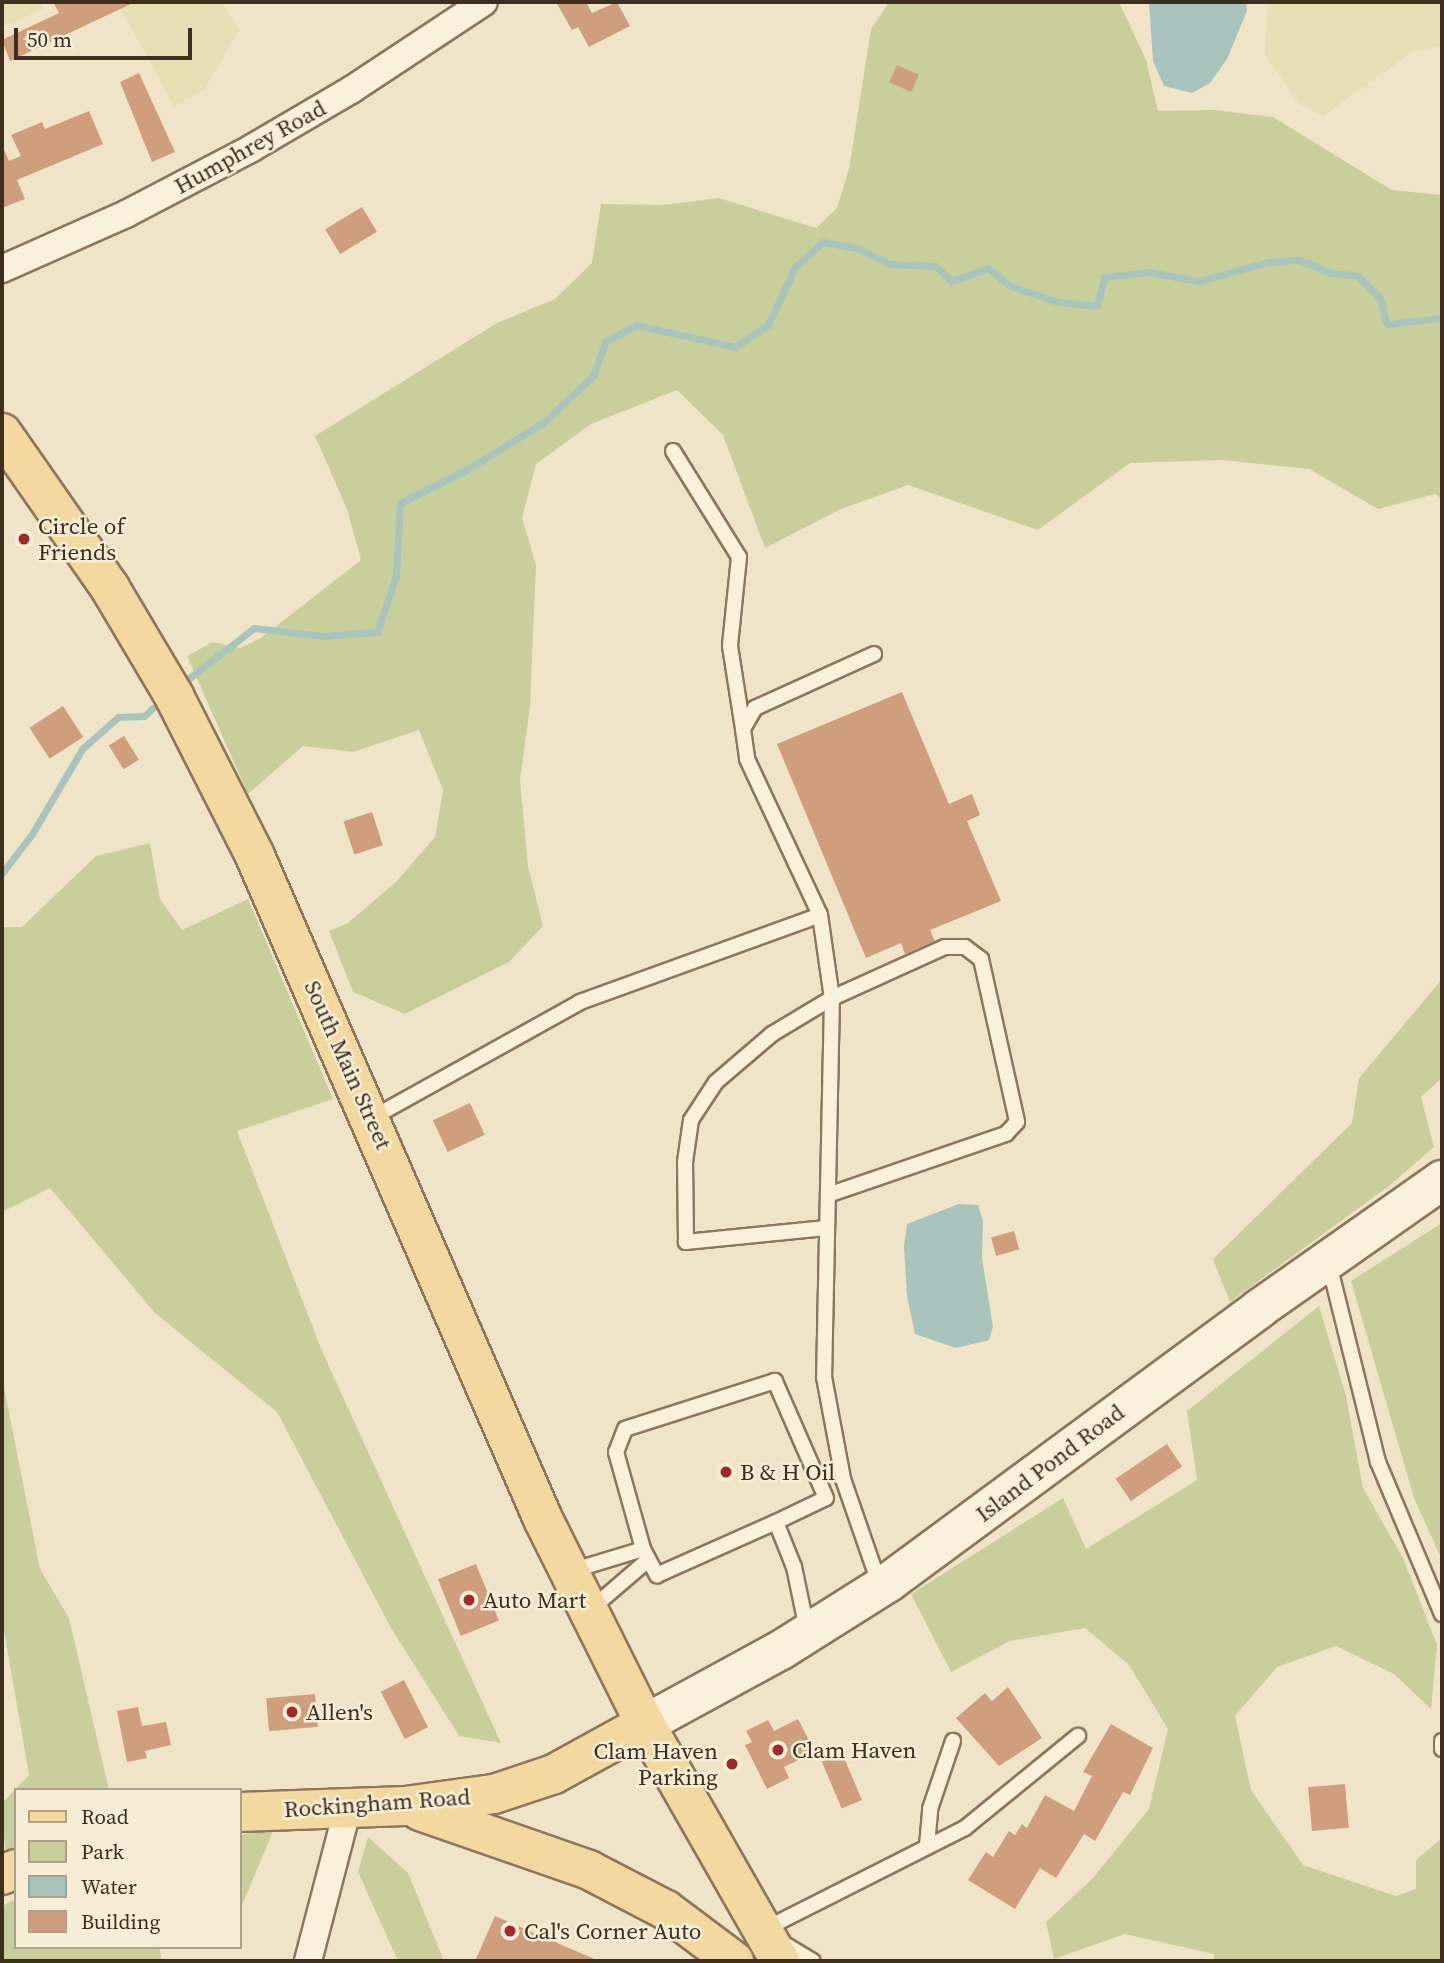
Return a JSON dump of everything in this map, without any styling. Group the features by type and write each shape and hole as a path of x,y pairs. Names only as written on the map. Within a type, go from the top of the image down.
{"main road":[{"name":"South Main Street","path":"3,438 110,588 174,696 255,856 569,1572 645,1724"},
{"name":"Rockingham Road","path":"242,1812 451,1802 525,1786 645,1724"},
{"path":"645,1724 772,1946"},
{"path":"405,1806 589,1870 666,1910 734,1961"}],"street":[{"name":"Humphrey Road","path":"2,269 126,214 252,148 351,90 484,2"},
{"name":"Island Pond Road","path":"645,1724 808,1633 881,1588 1328,1259 1442,1181"},
{"path":"308,1961 348,1807"}],"lane":[{"path":"673,451 739,557 730,646 747,759 820,915 832,998 824,1377 843,1479 881,1588"},
{"path":"743,729 755,708 874,654"},
{"path":"372,1118 580,1002 820,915"},
{"path":"826,1228 686,1242 685,1162 691,1120 716,1082 772,1034 832,998 945,947 965,947 981,959 1017,1122 1006,1134 828,1195"},
{"path":"1328,1259 1378,1462 1442,1614"},
{"path":"775,1381 826,1498 657,1575 645,1554 616,1452 625,1429 775,1381"},
{"path":"776,1521 794,1567 808,1633"},
{"path":"569,1572 645,1554"},
{"path":"588,1611 645,1554"},
{"path":"772,1946 927,1846 965,1828 1078,1735"},
{"path":"927,1846 930,1809 953,1741"},
{"path":"1442,1741 1442,1749"},
{"path":"772,1946 813,1961"}],"shaded area":[{"path":"2,2 41,2 44,9 2,27"},
{"path":"117,2 222,2 239,30 204,90 174,106"},
{"path":"1268,2 1442,2 1442,46 1414,51 1323,116 1299,104 1265,55"}],"green space":[{"path":"889,2 1119,2 1146,60 1158,111 1215,110 1273,117 1392,190 1442,195 1442,499 1435,494 1378,509 1309,469 1223,460 1130,463 1038,530 908,485 841,509 765,548 723,435 677,390 591,424 536,464 522,518 536,565 530,706 520,780 528,866 543,926 509,962 405,1014 353,992 329,931 348,923 396,882 435,837 443,790 419,730 353,752 303,746 248,794 187,656 213,642 240,648 261,638 361,560 347,509 315,436 497,323 555,299 592,263 601,204 663,205 719,198 816,228 837,208 849,169 871,29"},
{"path":"150,843 160,899 182,930 248,899 333,1099 237,1131 322,1351 501,1743 459,1736 391,1628 277,1412 155,1313 50,1188 2,1212 2,927 22,927 96,856"},
{"path":"1442,979 1442,1078 1421,1097 1434,1147 1389,1186 1230,1302 1213,1259 1352,1123 1359,1078"},
{"path":"1442,1223 1442,1560 1414,1498 1351,1281"},
{"path":"1319,1306 1346,1396 1363,1488 1403,1558 1437,1645 1431,1709 1394,1674 1336,1646 1277,1667 1235,1716 1251,1790 1303,1865 1396,1896 1416,1889 1416,1860 1442,1838 1442,1961 1214,1961 1214,1954 1125,1934 1054,1959 1046,1922 1092,1879 1149,1809 1168,1729 1129,1665 1085,1628 1010,1641 951,1672 911,1594 1063,1498 1086,1549 1197,1480 1187,1411"},
{"path":"2,1377 40,1569 69,1618 109,1788 16,1788 29,1775 2,1619"},
{"path":"14,1791 14,1847 5,1851 2,1803"},
{"path":"274,1829 242,1905 242,1835"},
{"path":"368,1837 408,1873 444,1961 398,1961 358,1872"},
{"path":"14,1900 14,1949 159,1949 162,1961 2,1961 2,1906"}],"water":[{"path":"1149,2 1246,2 1247,11 1227,59 1210,83 1192,93 1164,86 1153,61"},
{"path":"959,1204 978,1205 983,1221 982,1258 993,1327 989,1340 956,1348 915,1334 907,1296 904,1246 907,1224"}],"building":[{"path":"53,2 135,2 10,61 2,40 59,13"},
{"path":"556,2 586,2 592,13 617,2 630,26 589,47 578,27 572,30"},
{"path":"897,65 919,75 911,92 889,82"},
{"path":"139,73 175,152 152,162 120,82"},
{"path":"89,111 103,144 17,180 25,199 2,208 2,145 9,161 21,156 11,135 42,122 45,129"},
{"path":"362,207 377,232 340,254 325,229"},
{"path":"902,692 949,804 972,794 980,815 967,821 1001,901 930,930 935,941 905,954 901,943 866,958 777,744"},
{"path":"63,706 83,737 50,759 29,728"},
{"path":"124,736 139,760 124,769 109,746"},
{"path":"372,812 383,845 354,855 343,821"},
{"path":"470,1103 485,1135 448,1152 433,1120"},
{"path":"1014,1231 1019,1249 996,1256 991,1238"},
{"path":"1167,1444 1182,1466 1131,1501 1116,1479"},
{"name":"Auto Mart","path":"476,1564 499,1621 461,1636 438,1579"},
{"path":"404,1680 428,1727 405,1739 381,1692"},
{"path":"1008,1687 1042,1738 999,1766 956,1718 985,1693 992,1701"},
{"name":"Allen's","path":"315,1694 318,1727 269,1731 266,1698"},
{"path":"138,1707 142,1726 166,1722 171,1745 145,1751 147,1758 127,1762 117,1711"},
{"name":"Clam Haven","path":"798,1719 815,1752 784,1767 789,1778 767,1789 745,1745 752,1742 746,1731 768,1720 774,1731"},
{"path":"1111,1724 1153,1748 1130,1795 1123,1792 1095,1841 1084,1834 1056,1878 1040,1868 1015,1909 968,1880 986,1852 993,1857 1009,1831 1015,1835 1022,1824 1027,1828 1045,1795 1074,1811 1092,1776 1083,1772"},
{"path":"842,1753 862,1800 842,1809 822,1762"},
{"path":"1345,1784 1349,1828 1312,1831 1308,1787"},
{"name":"Cal's Corner Auto","path":"495,1916 599,1961 475,1961"}],"waterway":[{"path":"188,679 254,628 322,636 377,632 396,576 400,503 464,471 543,423 593,376 606,341 636,325 735,347 768,325 795,267 823,242 857,248 890,264 935,266 951,281 988,268 1010,286 1058,302 1097,306 1104,277 1148,272 1199,281 1268,262 1299,260 1331,273 1358,276 1379,296 1387,324 1442,318"},
{"path":"2,873 32,834 82,749 118,717 144,716 153,708"}],"place":[{"name":"Circle of Friends","path":"24,539"},
{"name":"B & H Oil","path":"726,1472"},
{"name":"Auto Mart","path":"469,1600"},
{"name":"Allen's","path":"292,1712"},
{"name":"Clam Haven","path":"778,1750"},
{"name":"Clam Haven Parking","path":"732,1764"},
{"name":"Cal's Corner Auto","path":"510,1931"}]}
